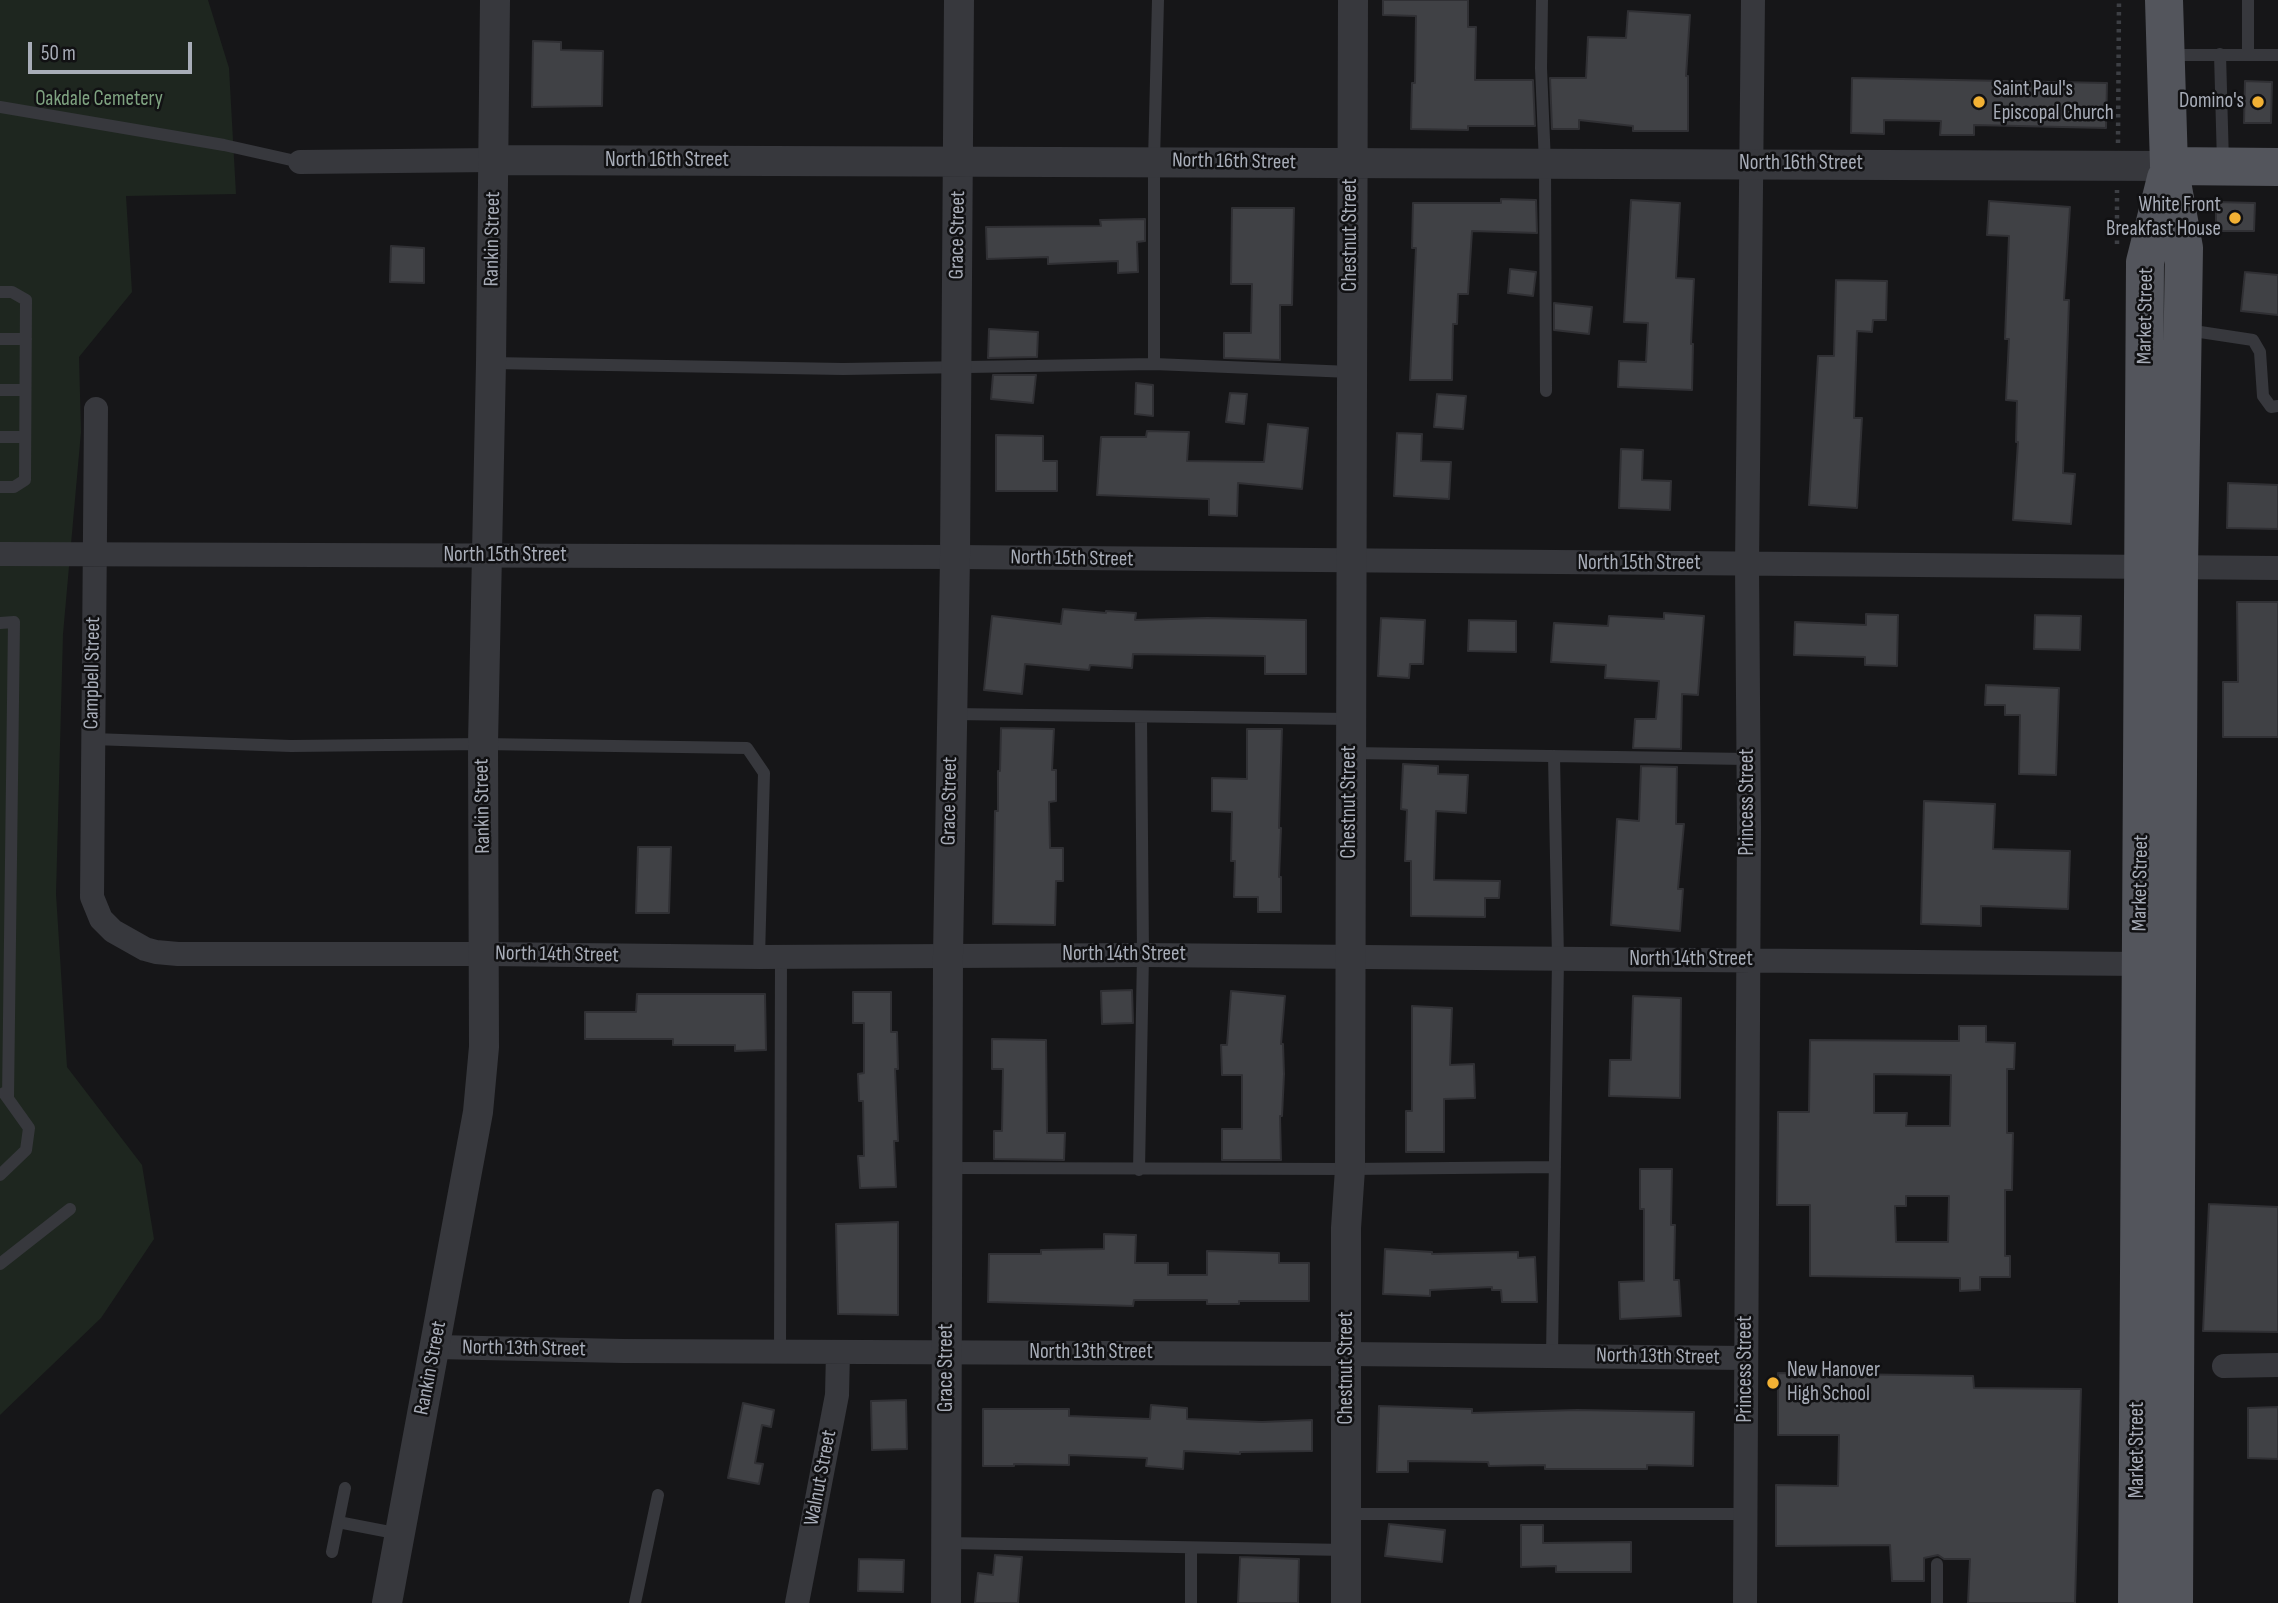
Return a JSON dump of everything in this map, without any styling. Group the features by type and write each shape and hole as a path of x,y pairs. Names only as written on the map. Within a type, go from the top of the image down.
{"main road":[{"name":"Market Street","path":"2137,1603 2140,964 2162,566 2183,330 2184,247 2169,166 2164,0"},
{"name":"Market Street","path":"2169,166 2146,262 2162,566 2174,1603"},
{"path":"2169,166 2278,167"}],"street":[{"name":"Rankin Street","path":"387,1603 478,1112 484,1047 483,744 495,0"},
{"name":"Grace Street","path":"946,1603 948,956 955,557 959,0"},
{"name":"Chestnut Street","path":"1346,1603 1346,1228 1350,1169 1353,0"},
{"name":"Princess Street","path":"1745,1603 1747,565 1753,0"},
{"name":"North 16th Street","path":"300,162 1154,161 2169,166"},
{"name":"Campbell Street","path":"96,409 92,897 101,919 113,931"},
{"name":"North 15th Street","path":"0,554 955,557 2278,568"},
{"name":"North 14th Street","path":"113,931 145,948 178,954 770,957 1143,955 2140,964"},
{"name":"North 13th Street","path":"436,1347 1746,1358"},
{"name":"Walnut Street","path":"797,1603 837,1395 838,1352"},
{"path":"2224,1366 2278,1365"}],"lane":[{"path":"1154,364 1154,161 1158,0"},
{"path":"1542,0 1546,391"},
{"path":"2248,0 2248,55"},
{"path":"2220,54 2223,166"},
{"path":"2166,55 2278,55"},
{"path":"0,107 224,145 300,162"},
{"path":"0,292 12,292 26,300 24,480 14,487 0,487"},
{"path":"2183,330 2253,340 2260,352 2263,396 2271,407 2278,406"},
{"path":"0,339 26,340"},
{"path":"491,363 843,369 1154,364 1351,372"},
{"path":"0,390 26,390"},
{"path":"0,437 25,437"},
{"path":"0,622 14,622 7,684 4,1092 29,1128 26,1150 0,1175"},
{"path":"952,714 1351,719"},
{"path":"1139,1170 1143,955 1141,718"},
{"path":"93,738 291,746 483,744 747,748 764,773 780,1351"},
{"path":"1350,753 1748,759"},
{"path":"1552,1356 1558,959 1553,756"},
{"path":"948,1168 1139,1170 1555,1167"},
{"path":"0,1264 70,1209"},
{"path":"332,1552 345,1488"},
{"path":"635,1603 659,1495"},
{"path":"1347,1514 1746,1514"},
{"path":"338,1522 400,1534"},
{"path":"947,1543 1347,1550"},
{"path":"1191,1549 1191,1603"},
{"path":"1937,1564 1937,1603"}],"green space":[{"name":"Oakdale Cemetery","path":"0,0 208,0 229,68 236,194 126,196 132,292 79,357 81,432 63,634 56,894 67,1067 142,1165 154,1239 101,1318 0,1415"}],"building":[{"path":"1383,0 1468,0 1468,27 1476,27 1475,80 1533,80 1535,126 1468,126 1468,130 1411,129 1416,16 1383,15"},
{"path":"1628,11 1690,15 1686,76 1688,131 1633,131 1633,126 1579,120 1579,129 1552,129 1550,78 1586,78 1588,37 1626,38"},
{"path":"533,41 561,42 561,50 603,51 602,106 532,107"},
{"name":"Saint Paul's Episcopal Church","path":"1852,78 2107,83 2106,128 1974,125 1974,135 1940,135 1941,121 1884,120 1884,134 1851,133"},
{"name":"Domino's","path":"2245,81 2272,82 2271,123 2244,123"},
{"path":"1501,199 1536,200 1537,233 1472,231 1468,294 1458,294 1457,324 1453,324 1452,380 1410,380 1416,248 1412,248 1413,203 1501,203"},
{"path":"1631,200 1680,203 1676,278 1694,279 1692,390 1618,387 1619,361 1646,362 1648,323 1624,322"},
{"path":"1989,201 2070,207 2064,300 2069,300 2063,473 2075,474 2071,524 2013,520 2018,442 2017,401 2006,400 2009,339 2005,339 2009,236 1987,235"},
{"path":"2216,202 2255,203 2254,231 2216,231"},
{"path":"1232,208 1294,208 1292,305 1280,305 1280,360 1224,358 1224,333 1251,333 1252,284 1231,284"},
{"path":"1145,219 1145,241 1137,242 1138,272 1118,273 1118,261 1048,264 1048,257 987,259 986,227 1101,226 1100,220"},
{"path":"391,246 424,248 424,283 390,282"},
{"path":"1510,269 1536,272 1533,296 1508,293"},
{"path":"2245,272 2278,275 2278,315 2241,311"},
{"path":"1836,280 1887,281 1886,320 1873,320 1872,332 1857,331 1854,418 1862,418 1857,508 1809,505 1818,356 1834,356"},
{"path":"1554,303 1592,307 1589,334 1554,330"},
{"path":"989,329 1038,332 1037,357 988,358"},
{"path":"993,375 1036,375 1033,403 991,399"},
{"path":"1136,383 1153,385 1153,416 1135,414"},
{"path":"1230,393 1247,394 1244,424 1226,422"},
{"path":"1437,394 1466,396 1463,429 1434,427"},
{"path":"1268,424 1308,428 1302,489 1238,483 1237,516 1209,515 1209,499 1097,495 1101,437 1146,437 1147,431 1189,432 1187,461 1264,462"},
{"path":"1397,433 1422,434 1421,461 1451,462 1449,499 1394,496"},
{"path":"996,435 1043,436 1043,461 1057,461 1057,491 996,491"},
{"path":"1621,449 1643,450 1642,480 1671,481 1670,510 1619,508"},
{"path":"2228,483 2278,485 2278,529 2227,528"},
{"path":"2237,602 2278,602 2278,737 2223,737 2223,682 2238,682"},
{"path":"1063,609 1136,613 1135,620 1306,620 1306,674 1265,674 1265,656 1133,654 1132,668 1090,665 1089,670 1025,664 1022,694 984,690 992,616 1061,624"},
{"path":"1664,613 1704,616 1698,695 1682,694 1681,749 1633,748 1635,719 1656,719 1659,681 1605,678 1606,665 1551,662 1554,623 1608,626 1609,616 1664,619"},
{"path":"1866,614 1898,615 1897,666 1865,665 1865,657 1794,655 1795,622 1866,625"},
{"path":"2035,615 2081,616 2080,650 2034,649"},
{"path":"1381,618 1425,620 1423,664 1410,664 1409,678 1378,676"},
{"path":"1469,620 1516,621 1516,652 1468,651"},
{"path":"1986,685 2059,688 2056,775 2019,774 2020,715 2005,715 2005,705 1985,705"},
{"path":"1001,728 1054,729 1052,770 1056,770 1056,801 1049,802 1050,848 1063,848 1063,881 1056,881 1055,925 993,924 995,811 998,811"},
{"path":"1247,729 1282,729 1279,828 1281,912 1258,912 1258,897 1234,897 1235,861 1231,861 1232,812 1212,811 1212,778 1247,779"},
{"path":"1403,764 1438,766 1438,774 1468,775 1466,813 1436,811 1434,880 1500,881 1499,898 1485,898 1485,917 1411,916 1411,861 1405,861 1407,810 1401,809"},
{"path":"1641,766 1677,767 1676,824 1684,824 1678,889 1683,889 1680,931 1611,925 1617,819 1639,821"},
{"path":"1924,801 1995,804 1993,849 2070,851 2068,909 1981,906 1981,926 1921,924"},
{"path":"638,847 671,847 669,913 636,913"},
{"path":"1132,990 1133,1023 1102,1024 1101,991"},
{"path":"1231,991 1285,996 1281,1044 1284,1074 1280,1116 1281,1160 1222,1160 1222,1129 1242,1129 1242,1075 1222,1075 1221,1045 1227,1045"},
{"path":"853,992 891,992 891,1032 897,1032 898,1069 895,1069 898,1141 894,1141 896,1187 860,1188 858,1156 864,1156 863,1101 859,1101 858,1074 864,1073 864,1023 853,1023"},
{"path":"637,994 765,994 766,1050 735,1051 735,1045 673,1045 673,1039 585,1039 585,1012 636,1012"},
{"path":"1633,996 1681,998 1680,1098 1609,1096 1610,1060 1631,1060"},
{"path":"1412,1006 1452,1008 1450,1065 1474,1064 1475,1098 1444,1099 1444,1152 1406,1152 1406,1111 1412,1111"},
{"path":"1959,1026 1986,1026 1986,1042 2015,1043 2014,1069 2007,1069 2007,1133 2013,1133 2012,1190 2005,1190 2005,1256 2010,1256 2010,1277 1980,1277 1980,1290 1960,1291 1960,1278 1810,1276 1810,1205 1777,1205 1778,1112 1809,1112 1810,1040 1959,1041","holes":["1874,1074 1951,1075 1950,1126 1906,1126 1907,1113 1874,1113","1906,1196 1949,1196 1948,1242 1896,1242 1895,1206 1906,1206"]},
{"path":"992,1039 1046,1040 1047,1133 1065,1133 1064,1160 994,1159 994,1131 1002,1131 1003,1069 992,1069"},
{"path":"1640,1169 1672,1169 1674,1280 1679,1280 1681,1316 1620,1319 1619,1282 1644,1281 1644,1209 1640,1209"},
{"path":"2209,1204 2278,1207 2278,1332 2203,1331"},
{"path":"898,1222 898,1315 838,1314 836,1224"},
{"path":"1104,1234 1136,1235 1135,1263 1168,1263 1168,1275 1207,1275 1207,1251 1279,1253 1279,1263 1309,1263 1309,1301 1207,1304 1207,1300 1134,1300 1133,1306 988,1302 989,1254 1041,1254 1041,1250 1104,1249"},
{"path":"1385,1249 1432,1254 1518,1252 1518,1258 1535,1257 1537,1302 1502,1302 1501,1290 1492,1290 1492,1287 1430,1290 1430,1296 1383,1294"},
{"path":"1778,1373 1973,1376 1974,1388 2081,1389 2075,1603 1968,1603 1970,1559 1944,1559 1938,1555 1924,1558 1924,1581 1892,1581 1890,1545 1776,1546 1776,1485 1838,1486 1839,1435 1778,1435"},
{"path":"906,1400 907,1449 872,1450 871,1401"},
{"path":"743,1403 774,1410 771,1427 762,1425 755,1463 763,1464 759,1484 728,1478"},
{"path":"1151,1405 1187,1408 1187,1419 1262,1422 1312,1420 1312,1451 1240,1454 1184,1451 1183,1469 1146,1466 1147,1458 1069,1455 1069,1465 983,1466 983,1409 1069,1409 1069,1416 1150,1419"},
{"path":"1379,1406 1472,1409 1472,1413 1577,1410 1694,1412 1693,1466 1545,1469 1545,1465 1489,1466 1488,1462 1408,1461 1408,1472 1377,1472"},
{"path":"2278,1407 2278,1459 2248,1458 2248,1408"},
{"path":"1389,1524 1445,1530 1442,1562 1385,1556"},
{"path":"1521,1525 1543,1525 1543,1543 1631,1542 1631,1572 1556,1572 1556,1566 1521,1567"},
{"path":"995,1555 1022,1557 1018,1603 975,1603 978,1573 993,1575"},
{"path":"1240,1557 1299,1559 1298,1603 1238,1603"},
{"path":"859,1559 904,1560 903,1592 858,1591"}],"place":[{"name":"Saint Paul's Episcopal Church","path":"1979,102"},
{"name":"Domino's","path":"2258,102"},
{"name":"White Front Breakfast House","path":"2235,218"},
{"name":"New Hanover High School","path":"1773,1383"}]}
